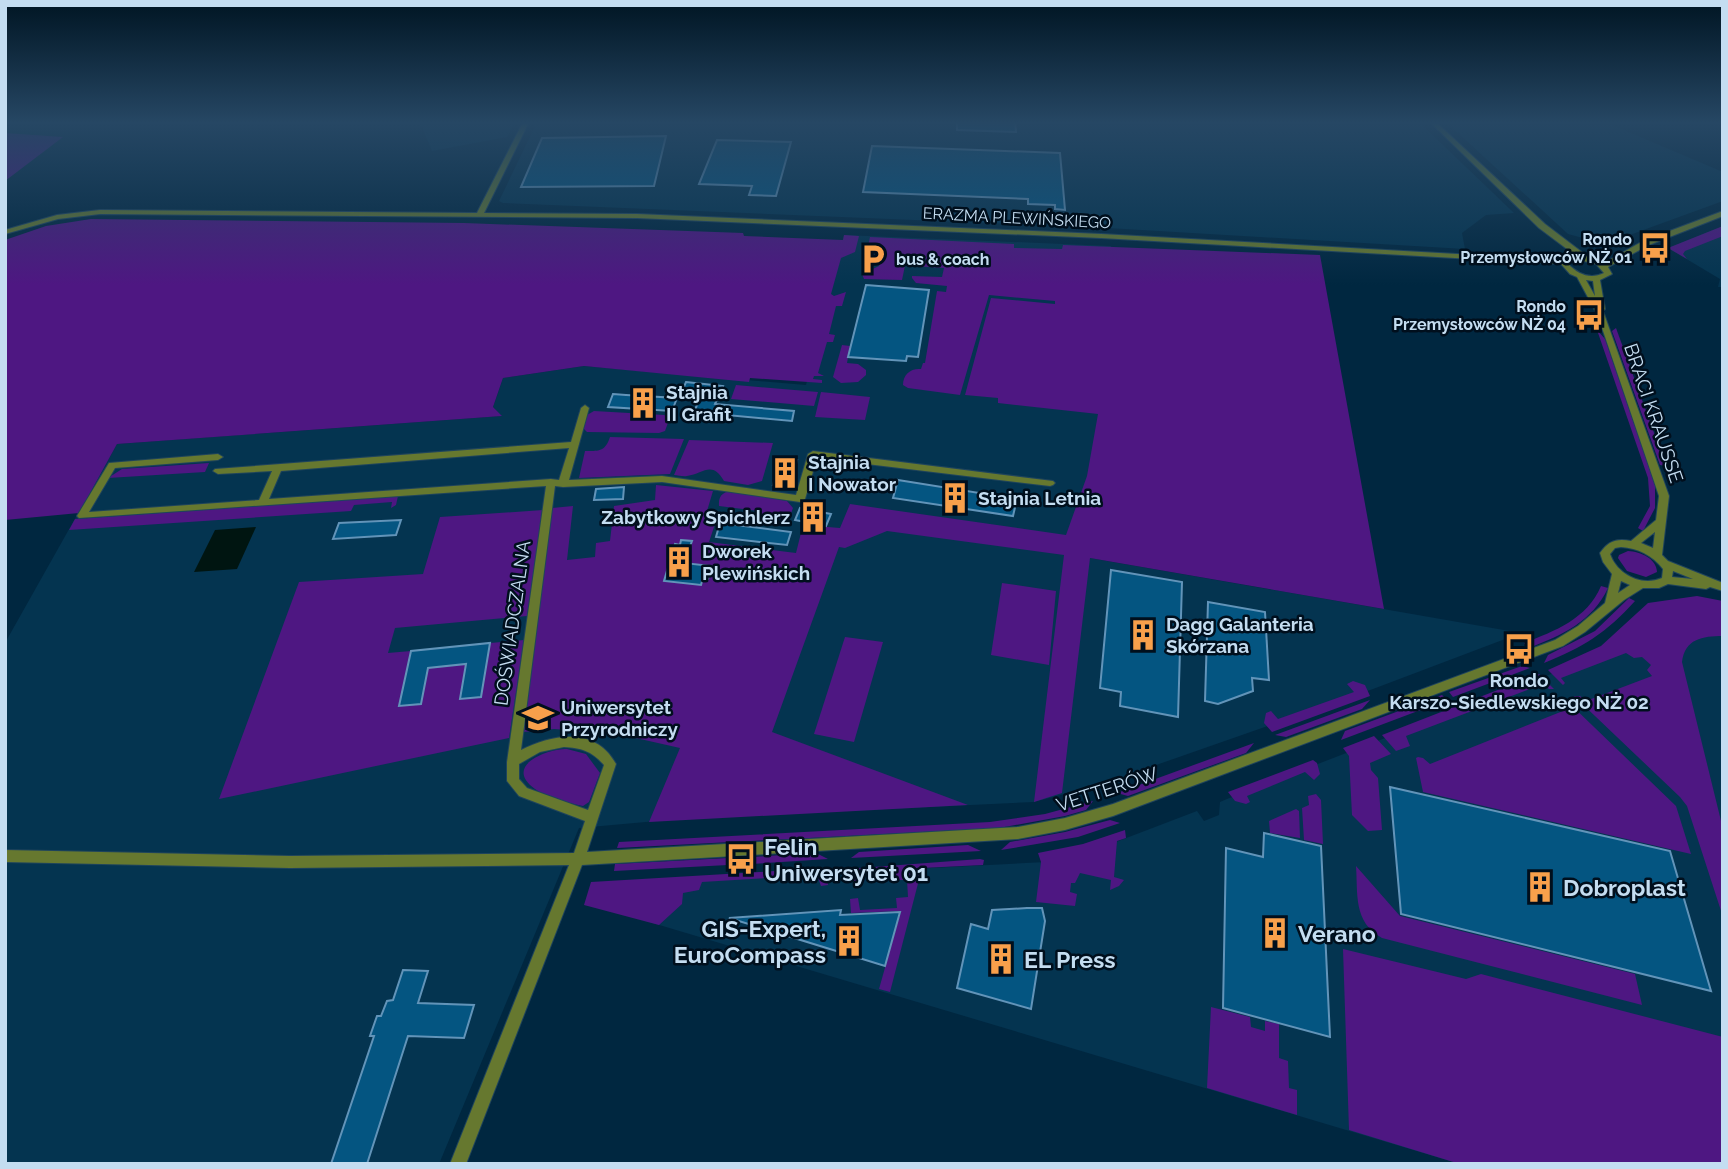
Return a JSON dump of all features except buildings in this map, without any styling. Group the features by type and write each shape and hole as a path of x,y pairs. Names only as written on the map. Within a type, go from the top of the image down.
{"street":[{"path":"480,213 498,177"},
{"path":"1490,177 1542,226 1588,259 1604,266 1608,271 1607,276 1596,279 1580,276 1567,263 1542,226"},
{"name":"ERAZMA PLEWIŃSKIEGO","path":"5,232 49,218 100,212 637,216 1087,235 1567,263"},
{"path":"1567,263 1646,243 1723,214"},
{"path":"1604,266 1646,243"},
{"name":"BRACI KRAUSSE","path":"1580,276 1602,316"},
{"name":"BRACI KRAUSSE","path":"1596,279 1602,316 1664,496 1664,510 1660,522 1661,560 1669,571 1667,580"},
{"path":"563,484 585,408"},
{"path":"218,471 574,445"},
{"path":"218,457 112,465 82,516 551,482 563,484 662,479 800,499 813,454 1050,483"},
{"path":"262,503 278,468"},
{"name":"DOŚWIADCZALNA","path":"551,482 513,762 513,780 523,792 590,817"},
{"path":"1633,545 1660,522"},
{"path":"1616,544 1633,545 1722,587 1667,580 1658,585 1642,584 1617,573 1607,561 1606,550 1616,544"},
{"path":"1610,606 1617,573"},
{"name":"VETTERÓW","path":"5,856 290,862 578,859 990,836 1065,824 1125,806 1554,645 1585,629 1610,606 1642,584"},
{"path":"458,1164 578,859 610,764 596,747 564,742 551,742 527,750 513,762"}],"shaded area":[{"path":"511,177 1476,177 1514,213 1486,215 1462,233 1465,249 1108,228 499,201"},
{"path":"1505,177 1723,177 1723,201 1605,244 1568,234"},
{"path":"91,219 464,223 743,233 744,236 843,240 844,235 859,236 855,252 841,258 831,294 834,296 846,292 842,306 836,306 829,334 835,335 833,342 827,342 818,373 824,376 814,376 813,379 822,380 822,383 750,378 749,382 584,366 503,378 493,407 502,416 117,444 79,513 5,520 5,240 46,226"},
{"path":"1723,226 1723,287 1718,287 1720,279 1668,248"},
{"path":"1723,226 1723,236 1685,251 1683,254 1687,259 1668,248"},
{"name":"Uniwersytet Przyrodniczy","path":"844,235 1111,246 1090,558 1521,633 1373,689 1102,784 1034,802 679,819 579,828 439,1164 5,1164 5,643 117,444 501,416 493,407 503,378 584,366 806,385"},
{"path":"870,237 1014,244 1014,248 1062,249 1063,245 1320,255 1384,609 1090,558 1062,793 1034,802 1064,555 887,531 845,548 839,547 772,732 968,805 649,822 680,748 618,734 554,729 523,732 552,508 573,506 567,560 595,557 596,543 610,541 614,506 655,500 656,485 713,491 704,521 716,521 709,542 796,553 803,525 840,528 850,504 1066,535 1087,476 1098,414 998,403 998,398 965,395 991,298 1055,304 1055,301 989,295 960,395 908,388 903,385 906,375 921,369 925,363 937,291 946,292 947,286 916,283 912,276 942,277 944,268 914,266 925,263 926,259 912,258 906,261 902,280 864,279 862,274 879,266 884,248 881,246 867,251"},
{"path":"1616,328 1666,466 1660,465 1612,331"},
{"path":"1597,330 1605,339 1655,485 1655,508 1643,531 1638,528 1650,506 1648,478"},
{"path":"842,345 850,346 847,363 858,364 866,370 866,375 858,382 841,383 833,377"},
{"path":"736,385 818,392 814,406 731,399"},
{"path":"821,392 870,397 865,420 815,417"},
{"path":"594,411 670,417 665,431 659,433 587,432 583,428 587,415"},
{"path":"610,437 684,439 670,474 579,478 585,451 601,450"},
{"path":"689,440 773,443 762,481 748,485 724,481 711,470 693,475 674,475"},
{"path":"209,463 205,472 108,478 122,469"},
{"path":"734,491 787,501 793,508 790,516 783,519 762,517 759,511 719,506 722,494"},
{"path":"398,496 396,505 391,508 392,502 354,505 351,511 69,530 75,519"},
{"path":"543,510 527,616 395,628 388,653 411,651 399,706 421,704 428,668 466,664 460,699 481,697 490,643 524,640 509,738 219,799 299,582 423,574 440,517"},
{"path":"256,527 237,569 194,572 215,530"},
{"path":"1628,551 1647,557 1654,563 1657,572 1646,577 1627,571 1618,558"},
{"path":"1002,583 1056,591 1049,665 991,655"},
{"path":"1601,586 1608,588 1601,600 1594,610 1575,626 1529,648 1524,643 1579,615"},
{"path":"1697,596 1723,601 1723,636 1696,640 1687,648 1682,662 1723,829 1723,917 1687,806 1574,696 1580,696 1586,701 1652,676 1647,670 1651,665 1642,657 1634,658 1626,653 1561,678 1565,683 1563,685 1548,670 1601,646 1648,603"},
{"path":"1629,598 1635,601 1604,630 1583,645 1544,663 1548,655 1595,631"},
{"path":"1723,630 1723,1164 1460,1164 646,921 697,880 1066,861 1197,811 1204,821 1219,815 1220,802 1227,799 1647,637"},
{"path":"845,637 883,642 854,742 814,734"},
{"path":"1522,666 1530,668 1453,697 1449,692"},
{"path":"1539,674 1554,689 1543,684 1406,736 1410,746 1396,751 1382,735"},
{"path":"1353,681 1365,685 1370,696 1272,732 1264,723 1266,713 1271,711 1278,719 1354,692 1347,684"},
{"path":"1442,695 1447,700 1341,740 1345,731"},
{"path":"1370,700 1362,709 1286,737 1275,735"},
{"path":"1566,700 1676,806 1691,854 1423,792 1416,758 1423,758 1430,764 1568,709"},
{"path":"1374,736 1391,754 1370,763 1371,770 1378,778 1382,830 1368,831 1352,815 1349,756 1343,748"},
{"path":"1254,743 1246,753 1128,796 1117,793"},
{"path":"567,749 586,754 600,773 589,802 583,806 558,800 540,792 526,781 524,773 531,760 549,752"},
{"path":"1313,760 1317,763 1320,774 1314,780 1305,772 1247,796 1250,802 1246,804 1235,801 1228,792"},
{"path":"1316,794 1321,800 1323,844 1304,840 1302,808 1309,805 1308,796"},
{"path":"1093,801 1086,810 999,828 617,848 619,842 990,822 1045,814"},
{"path":"1296,809 1299,811 1300,838 1270,833 1269,821"},
{"path":"1110,820 1120,823 1078,837 1001,850 1010,842"},
{"path":"1125,830 1126,838 1117,841 1114,877 1124,880 1119,886 1110,890 1111,880 1080,873 1075,883 1071,883 1070,892 1077,894 1075,906 1036,902 1041,862 1038,853 1083,844"},
{"path":"968,845 981,851 851,858 859,852"},
{"path":"816,853 828,859 751,864 751,857"},
{"path":"728,858 728,865 614,871 615,864"},
{"path":"984,860 983,865 922,868 890,992 879,989 901,911 851,913 850,899 858,898 860,910 897,908 896,898 908,897 907,880 895,880 893,871 865,873 864,882 858,884 849,878 847,869"},
{"path":"1356,866 1400,916 1635,974 1642,1005 1382,938 1366,924 1362,916 1357,897"},
{"path":"827,868 828,885 821,886 817,875 702,882 699,890 683,893 682,904 659,925 584,905 591,882"},
{"path":"1343,949 1466,979 1481,974 1723,1037 1723,1164 1460,1164 1349,1130"},
{"path":"1211,1007 1250,1017 1251,1027 1265,1031 1265,1021 1279,1024 1279,1058 1288,1061 1289,1088 1297,1090 1297,1115 1207,1088"}],"place":[{"name":"Rondo Przemysłowców NŻ 01","path":"1655,248"},
{"name":"bus & coach","path":"873,259"},
{"name":"Rondo Przemysłowców NŻ 04","path":"1589,315"},
{"name":"Stajnia II Grafit","path":"643,403"},
{"name":"Stajnia I Nowator","path":"785,473"},
{"name":"Stajnia Letnia","path":"955,498"},
{"name":"Zabytkowy Spichlerz","path":"813,517"},
{"name":"Dworek Plewińskich","path":"679,562"},
{"name":"Dagg Galanteria Skórzana","path":"1143,635"},
{"name":"Rondo Karszo-Siedlewskiego NŻ 02","path":"1519,649"},
{"name":"Uniwersytet Przyrodniczy","path":"538,718"},
{"name":"Felin Uniwersytet 01","path":"741,859"},
{"name":"Dobroplast","path":"1540,887"},
{"name":"Verano","path":"1275,933"},
{"name":"GIS-Expert, EuroCompass","path":"849,941"},
{"name":"EL Press","path":"1001,959"}]}
